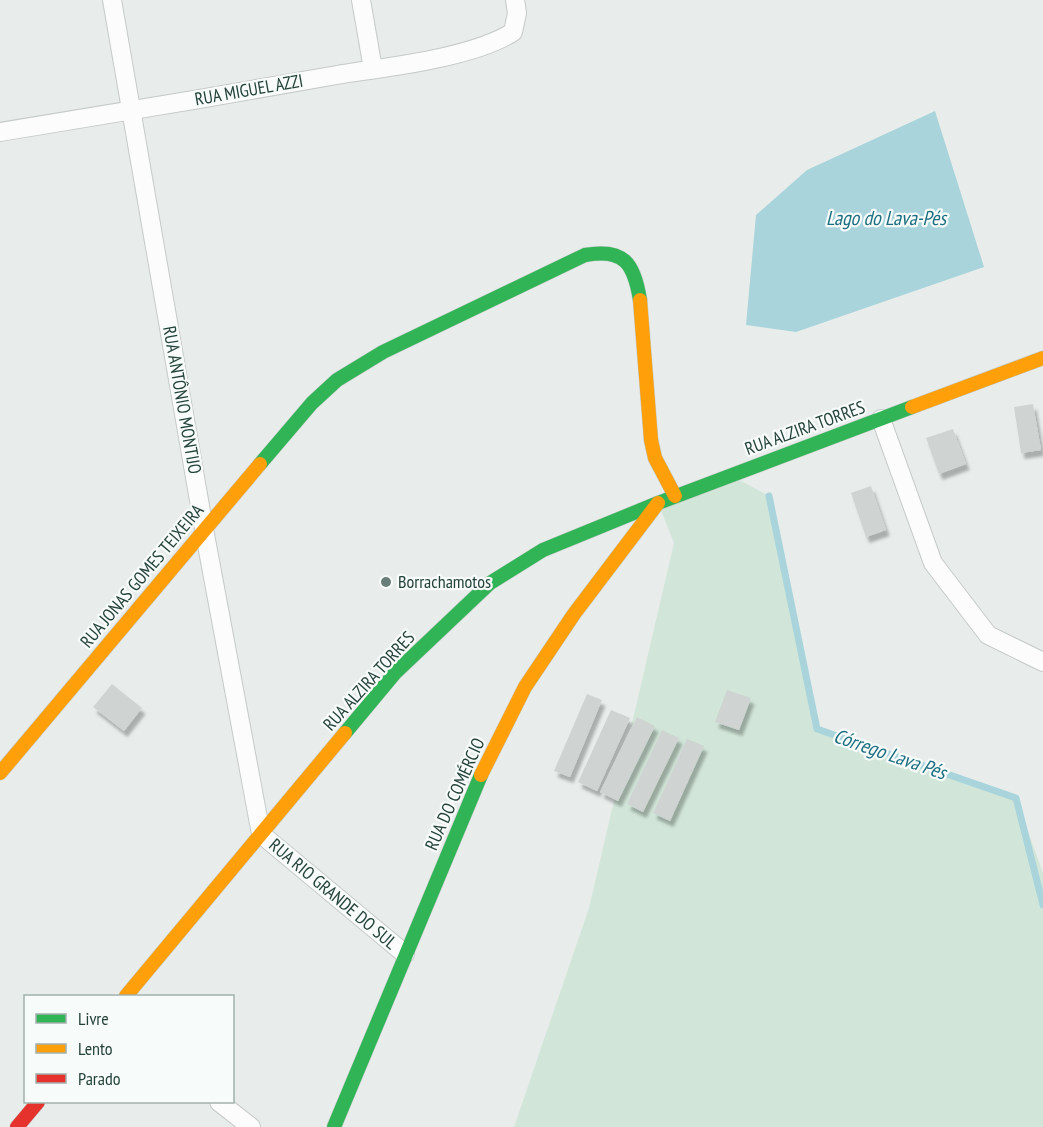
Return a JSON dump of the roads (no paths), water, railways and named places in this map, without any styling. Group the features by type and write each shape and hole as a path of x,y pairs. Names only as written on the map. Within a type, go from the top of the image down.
{"street":[{"name":"RUA ANTÔNIO MONTIJO","path":"112,0 204,529 261,834"},
{"path":"361,0 373,69"},
{"name":"RUA MIGUEL AZZI","path":"0,132 373,69 496,43 513,32 517,13 515,0"},
{"name":"RUA JONAS GOMES TEIXEIRA","path":"1,766 312,403 337,381 384,352 585,255 603,250 617,253 629,262 636,280 640,298 651,440 655,458 675,496"},
{"name":"RUA ALZIRA TORRES","path":"127,995 395,673 490,583 543,550 675,496 1043,358"},
{"path":"880,419 933,563 988,635 1043,662"},
{"name":"RUA DO COMÉRCIO","path":"334,1127 473,791 525,687 574,614 658,503"},
{"name":"RUA RIO GRANDE DO SUL","path":"261,834 405,954"},
{"path":"17,1127 36,1103"},
{"path":"221,1103 250,1127"}],"water":[{"name":"Lago do Lava-Pés","path":"935,111 984,267 796,332 746,325 756,215 807,170"}],"waterway":[{"name":"Córrego Lava Pés","path":"769,496 817,729 1016,798 1043,905"}],"place":[{"name":"Borrachamotos","path":"386,582"}]}
